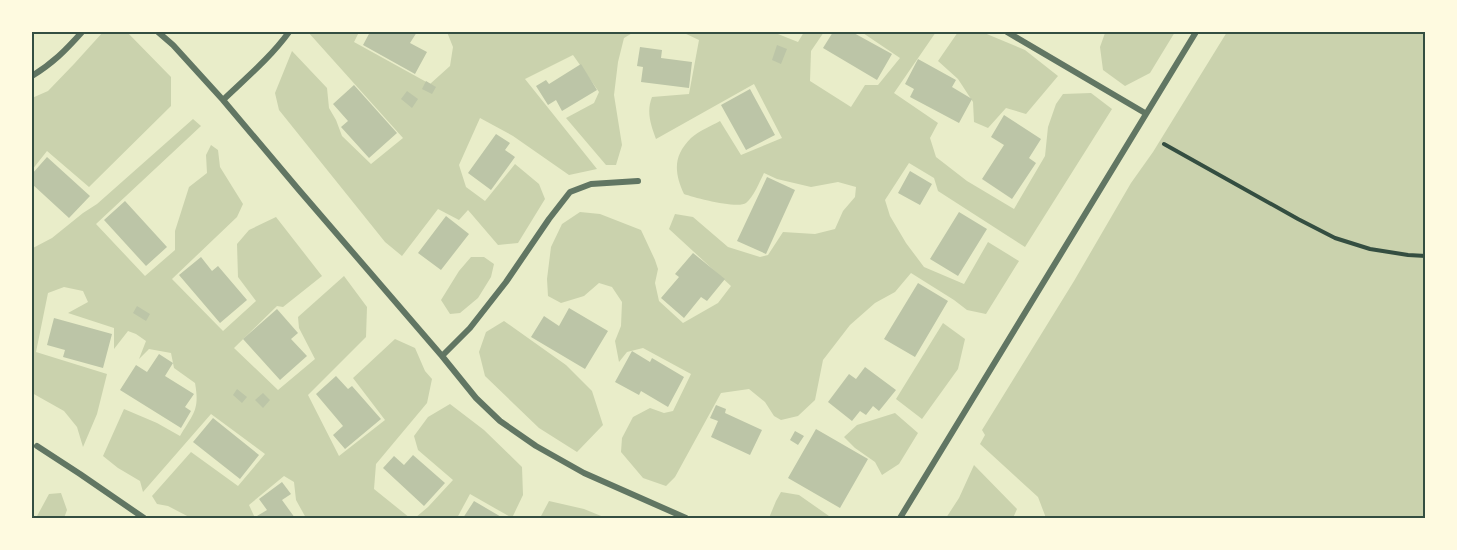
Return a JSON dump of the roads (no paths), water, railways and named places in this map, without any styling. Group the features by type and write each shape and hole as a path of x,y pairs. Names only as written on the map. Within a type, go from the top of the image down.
{"street":[{"path":"32,76 50,64 82,32"},
{"path":"158,32 173,45 223,100 476,398 500,421 536,446 584,473 686,519"},
{"path":"223,100 261,64 289,32"},
{"path":"1007,32 1145,113"},
{"path":"900,519 1196,32"},
{"path":"442,356 483,312 570,192 591,184 638,181"},
{"path":"37,446 144,519"}]}
